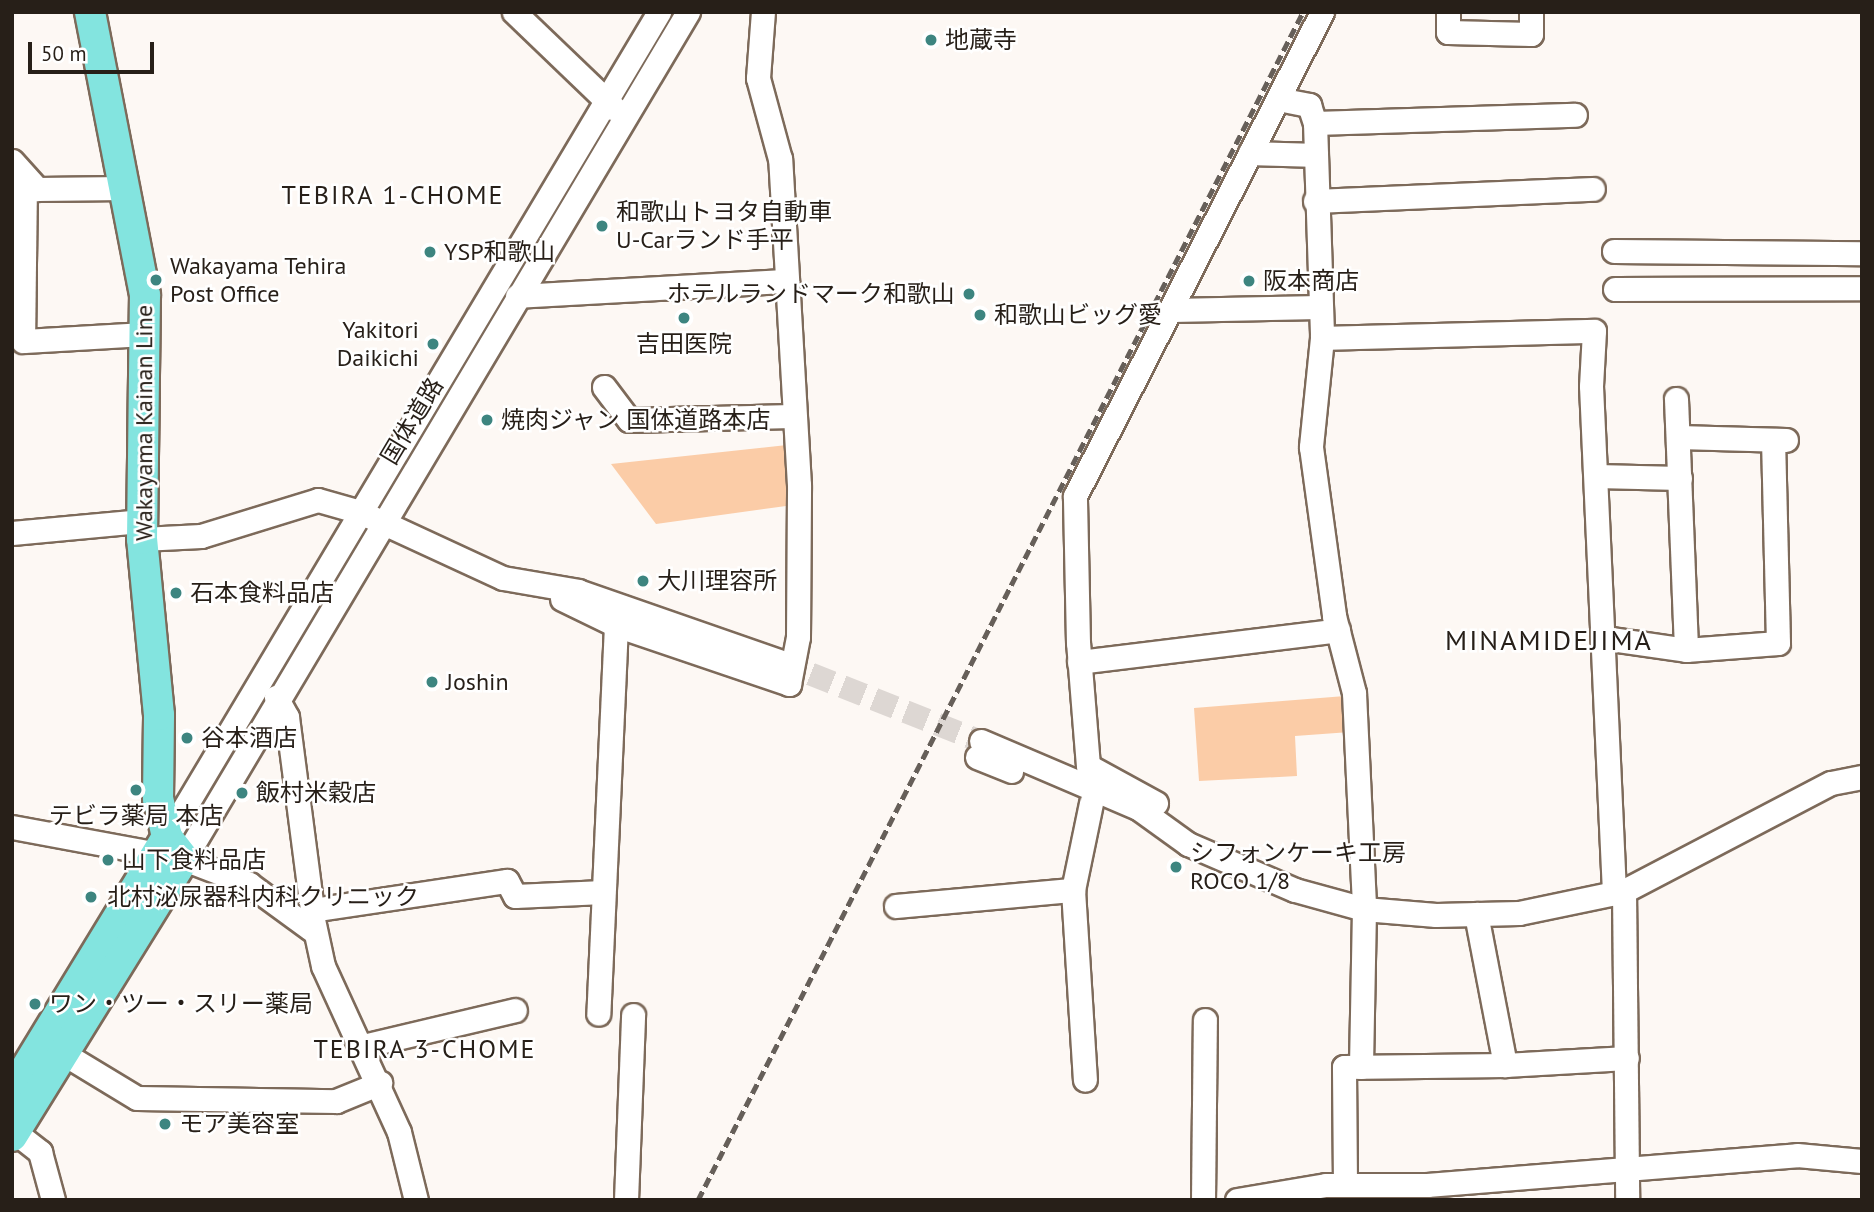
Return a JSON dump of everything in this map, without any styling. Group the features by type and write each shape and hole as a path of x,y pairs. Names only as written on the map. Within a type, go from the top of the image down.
{"main road":[{"name":"Wakayama Kainan Line","path":"90,12 125,188 146,334 142,530 159,715 158,799 169,849"},
{"path":"13,1132 53,1047 169,849"},
{"path":"12,1091 53,1047"}],"street":[{"path":"513,12 624,118"},
{"name":"国体道路","path":"169,849 360,512 659,12"},
{"name":"国体道路","path":"169,849 276,696 688,12"},
{"path":"538,584 616,625 789,684 799,637 799,485 792,416 780,159 758,78 763,12"},
{"path":"1169,828 1155,801 1088,766 1079,662 1075,496 1322,12"},
{"path":"1448,12 1448,32 1531,34 1531,12"},
{"path":"1278,99 1309,106 1315,123 1315,201 1322,338 1311,447 1338,630 1354,693 1364,909 1361,1067"},
{"path":"1315,123 1575,115"},
{"path":"1250,153 1316,155"},
{"path":"12,162 25,181 37,189 125,188"},
{"path":"25,181 18,347 146,334"},
{"path":"1315,201 1593,189"},
{"path":"1614,251 1862,253"},
{"path":"517,296 786,281"},
{"path":"1615,289 1862,288"},
{"path":"1171,310 1320,307"},
{"path":"1322,338 1594,331 1596,476 1627,1058 1627,1200"},
{"path":"604,387 629,420 792,416"},
{"path":"1676,399 1686,650"},
{"path":"1604,638 1686,650 1778,643 1780,440 1678,437"},
{"path":"1596,476 1679,478"},
{"path":"12,533 142,530 201,536 318,500 360,512 380,524 503,578 578,591 779,661"},
{"path":"598,1014 616,625"},
{"path":"1079,662 1338,630"},
{"path":"276,696 287,717 312,920 362,1046 380,1083 416,1200"},
{"path":"1169,828 1091,803 979,749 1138,808 1169,828 1188,844 1296,890 1364,909 1476,914 1519,913 1619,892 1831,783 1862,777"},
{"path":"1085,1080 1073,890 1091,803"},
{"path":"12,827 169,849 249,884 312,920 507,881 515,896 603,892"},
{"path":"896,906 1073,890"},
{"path":"1476,914 1505,1065"},
{"path":"362,1046 515,1010"},
{"path":"626,1200 633,1015"},
{"path":"1203,1200 1205,1020"},
{"path":"53,1047 137,1098 336,1101 380,1083"},
{"path":"1345,1184 1345,1067 1505,1065 1627,1058"},
{"path":"13,1132 40,1152 53,1200"},
{"path":"1237,1200 1345,1184 1629,1169 1797,1155 1862,1161"}],"shaded area":[{"path":"787,445 793,501 786,506 656,524 611,464"},
{"path":"1345,696 1350,732 1295,736 1297,776 1199,781 1194,708"}],"tunnel":[{"path":"779,661 981,741"}],"railway":[{"path":"698,1200 1303,12"}],"place":[{"name":"地蔵寺","path":"931,40"},
{"name":"和歌山トヨタ自動車 U-Carランド手平","path":"602,226"},
{"name":"YSP和歌山","path":"430,252"},
{"name":"Wakayama Tehira Post Office","path":"156,280"},
{"name":"阪本商店","path":"1249,281"},
{"name":"ホテルランドマーク和歌山","path":"969,294"},
{"name":"和歌山ビッグ愛","path":"980,315"},
{"name":"吉田医院","path":"684,318"},
{"name":"Yakitori Daikichi","path":"433,344"},
{"name":"焼肉ジャン 国体道路本店","path":"487,420"},
{"name":"大川理容所","path":"643,581"},
{"name":"石本食料品店","path":"176,593"},
{"name":"Joshin","path":"432,682"},
{"name":"谷本酒店","path":"187,738"},
{"name":"テビラ薬局 本店","path":"136,790"},
{"name":"飯村米穀店","path":"242,793"},
{"name":"山下食料品店","path":"108,860"},
{"name":"シフォンケーキ工房 ROCO 1/8","path":"1176,867"},
{"name":"北村泌尿器科内科クリニック","path":"91,897"},
{"name":"ワン・ツー・スリー薬局","path":"35,1004"},
{"name":"モア美容室","path":"165,1124"}],"district":[{"name":"TEBIRA 1-CHOME","path":"393,195"},
{"name":"MINAMIDEJIMA","path":"1549,640"},
{"name":"TEBIRA 3-CHOME","path":"425,1049"}]}
